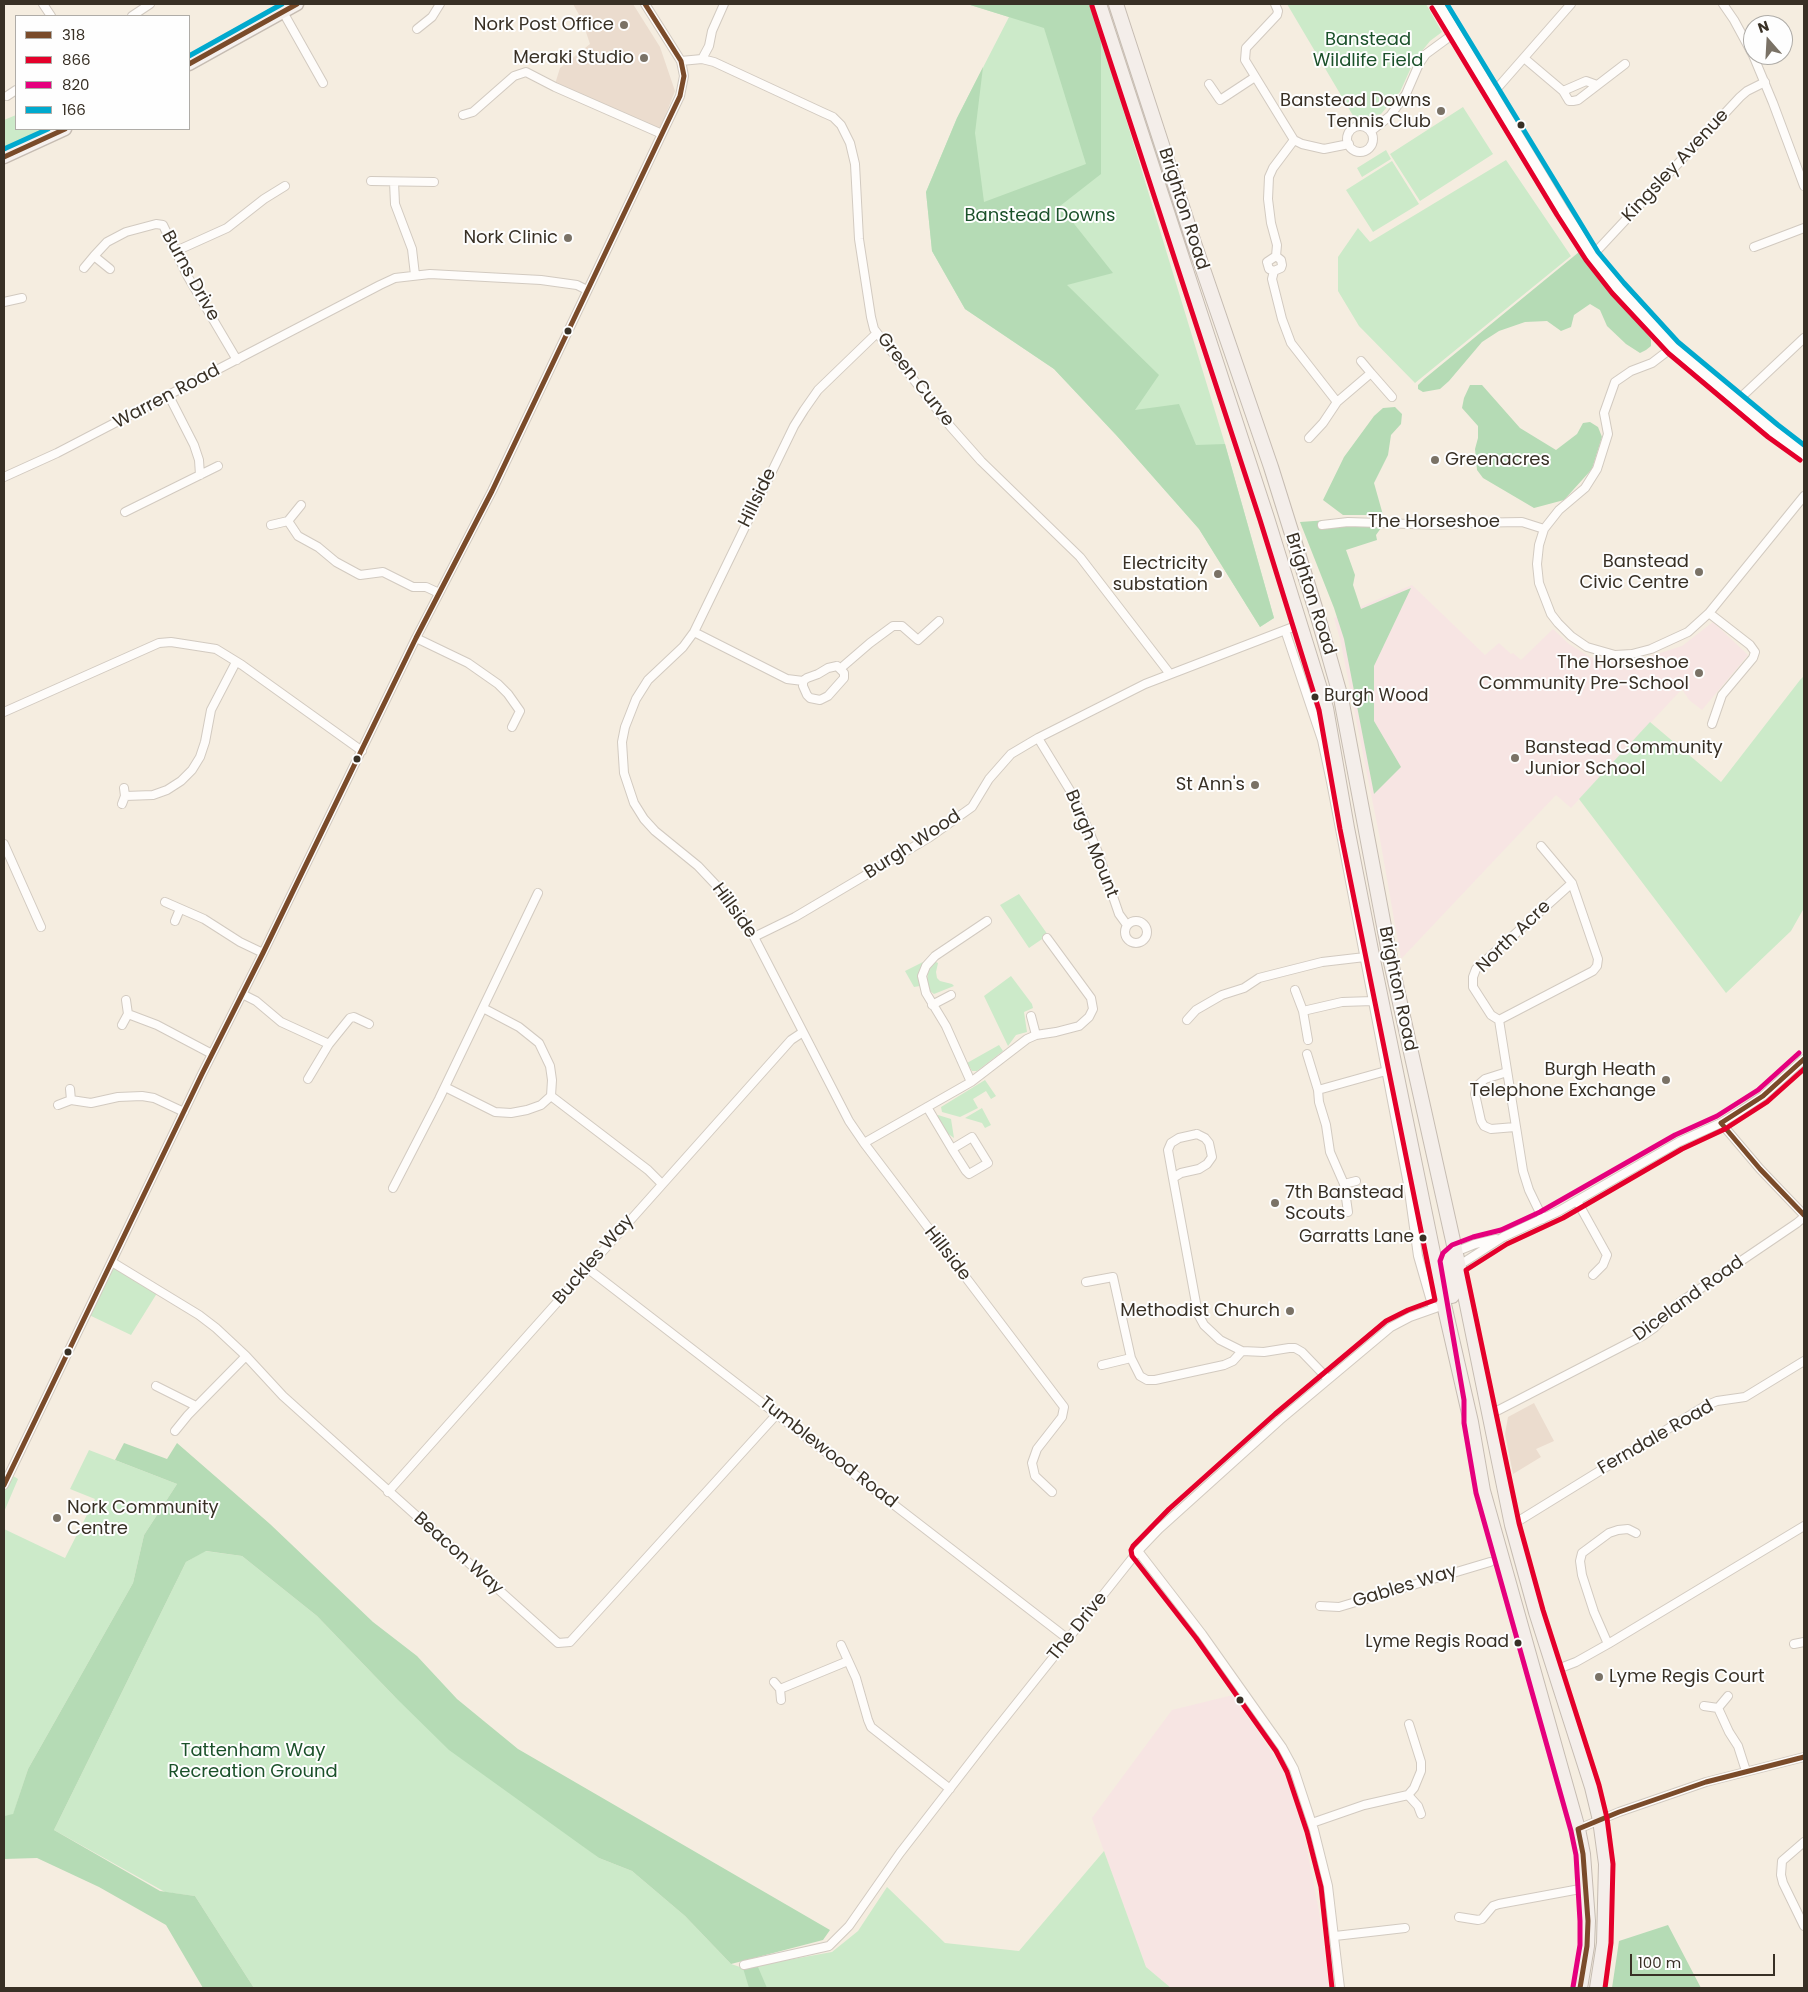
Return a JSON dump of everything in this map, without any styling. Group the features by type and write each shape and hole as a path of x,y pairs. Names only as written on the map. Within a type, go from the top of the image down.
{"highway":[{"name":"Brighton Road","path":"1099,4 1301,624 1326,708 1347,828 1439,1307 1471,1422 1483,1491 1578,1829 1583,1854 1588,1921 1587,1946 1580,1988"},
{"name":"Brighton Road","path":"1116,4 1270,467 1341,698 1390,958 1457,1259 1512,1524 1536,1612 1600,1820 1606,1864 1604,1943 1597,1988"},
{"path":"1457,1259 1449,1257 1446,1267 1468,1374 1472,1399 1471,1422"}],"main road":[{"path":"190,63 297,4"},
{"path":"1438,4 1493,93 1533,163 1592,256 1618,288 1673,347 1772,431 1804,454"},
{"path":"4,157 63,130"}],"street":[{"path":"43,4 50,15"},
{"path":"134,15 150,4"},
{"path":"417,29 432,17 440,4"},
{"path":"4,1485 416,638 492,492 680,96 684,76 681,61 644,4"},
{"path":"702,59 709,46 712,31 724,4"},
{"path":"1493,93 1571,4"},
{"path":"1723,4 1743,37"},
{"path":"1276,7 1277,15 1246,48 1245,60 1294,140 1302,144 1324,149 1349,144"},
{"path":"283,12 323,83"},
{"path":"1371,131 1396,109 1406,94 1426,54 1456,32"},
{"path":"1524,58 1563,91 1569,100 1573,102 1625,64"},
{"name":"Green Curve","path":"681,61 702,59 714,62 824,112 841,125 850,143 856,164 859,239 870,317 878,334 950,426 981,461 1080,557 1170,674"},
{"path":"1757,65 1804,186"},
{"path":"463,115 473,112 514,76 526,72 555,87 662,134"},
{"path":"1209,84 1220,100 1255,78"},
{"path":"1563,91 1586,81 1597,85"},
{"name":"Kingsley Avenue","path":"1592,256 1740,97 1747,91 1765,82"},
{"path":"7,96 15,91"},
{"path":"1362,127 1371,131 1373,142 1366,151 1354,150 1349,144 1348,135 1353,129 1362,127"},
{"path":"1294,140 1273,168 1269,177 1268,199 1276,245 1276,256 1268,262 1269,269 1274,271 1272,279 1288,336 1296,350 1337,402"},
{"path":"371,181 434,182"},
{"path":"394,182 394,204 412,249 415,275"},
{"path":"176,251 227,228 264,198 285,186"},
{"name":"Burns Drive","path":"84,268 115,236 156,224 165,228 188,277 237,360"},
{"path":"1754,246 1804,228"},
{"path":"94,256 110,269"},
{"name":"Warren Road","path":"4,477 57,453 169,396 395,278 415,275 540,280 577,285 587,290"},
{"path":"4,302 22,298"},
{"name":"Hillside","path":"878,334 818,390 794,426 694,632 683,647 648,680 636,699 624,727 622,758 624,773 634,803 644,819 655,831 684,854 716,884 742,918 754,937 849,1121 1064,1407 1062,1417 1037,1449 1032,1463 1035,1476 1052,1492"},
{"path":"1737,400 1804,338"},
{"path":"1673,347 1652,363 1631,370 1615,382 1604,413 1608,434 1597,469 1585,488 1559,510 1544,529 1539,545 1537,564 1539,583 1551,614 1558,624 1587,647 1615,655 1632,654 1651,649 1688,632 1710,613 1804,496"},
{"path":"1361,361 1392,398"},
{"path":"1309,438 1323,423 1337,402 1371,373"},
{"path":"169,396 194,445 199,460 200,475"},
{"path":"125,512 218,466"},
{"path":"272,525 288,520 301,505"},
{"path":"288,520 298,536 318,547 336,562 360,575 383,572 413,587 426,587 439,593"},
{"name":"The Horseshoe","path":"1322,525 1348,522 1441,525 1522,522 1544,529"},
{"path":"1710,613 1750,645 1755,652 1753,658 1722,695 1712,724"},
{"path":"841,668 893,626 902,626 918,640 940,622"},
{"name":"Burgh Wood","path":"754,937 795,917 930,837 972,807 989,779 1011,754 1038,738 1107,702 1170,674 1301,624"},
{"name":"Brighton Road","path":"1285,630 1322,740 1408,1184 1418,1256 1439,1307"},
{"path":"694,632 787,679 804,682"},
{"path":"416,638 468,664 498,684 512,698 520,711 512,727"},
{"path":"4,712 159,643 171,642 208,646 236,662 362,751"},
{"path":"124,796 153,795 167,790 181,781 192,770 200,757 205,742 211,710 236,662"},
{"path":"837,666 841,668 844,673 842,682 824,699 815,700 806,695 804,682 807,678 828,668 837,666"},
{"name":"Burgh Mount","path":"1038,738 1074,797 1097,850 1119,914 1127,925"},
{"path":"4,844 41,927"},
{"name":"North Acre","path":"1541,846 1572,883 1598,959 1597,966 1593,972 1499,1020 1492,1015 1473,987 1473,977 1476,969 1572,883"},
{"path":"393,1188 445,1087 538,893"},
{"path":"165,902 204,919 231,937 263,953"},
{"path":"175,921 180,909"},
{"path":"971,1082 946,1026 932,1005 922,976 926,966 935,956 987,920"},
{"path":"864,1143 971,1082 1036,1035 1078,1026 1089,1017 1093,1009 1091,998 1048,938"},
{"path":"1187,1020 1196,1010 1222,995 1244,988 1259,978 1322,962 1365,957"},
{"path":"1295,990 1303,1011 1308,1040"},
{"path":"242,994 256,1001 281,1022 329,1044"},
{"path":"932,1005 951,995"},
{"path":"122,1025 128,1014 126,1000"},
{"path":"1303,1011 1342,1002 1373,1001"},
{"path":"445,1087 494,1112 511,1113 527,1110 541,1105 551,1096 552,1080 550,1066 539,1043 518,1027 483,1008"},
{"path":"128,1014 157,1025 212,1054"},
{"path":"1031,1016 1036,1035"},
{"path":"308,1079 329,1044 350,1018 354,1017 369,1024"},
{"path":"1499,1020 1523,1171 1543,1219"},
{"name":"Buckles Way","path":"388,1492 791,1040 803,1032"},
{"path":"1307,1054 1318,1090 1319,1102 1333,1160 1344,1184 1348,1212"},
{"path":"1457,1259 1543,1219 1679,1142 1721,1123 1763,1096 1803,1062"},
{"path":"1318,1090 1386,1071"},
{"path":"1507,1072 1484,1079 1477,1086 1475,1094 1480,1121 1484,1126 1491,1129 1515,1126"},
{"path":"70,1089 71,1100"},
{"path":"58,1105 71,1100 91,1103 118,1097 142,1096 154,1098 184,1112"},
{"path":"551,1096 648,1170 662,1184"},
{"path":"927,1107 952,1149 969,1174 988,1163 972,1137 952,1149"},
{"path":"1721,1123 1760,1169 1804,1216"},
{"path":"1173,1178 1207,1164 1212,1157 1211,1149 1205,1138 1197,1134 1188,1135 1171,1143 1168,1150 1173,1178 1198,1314 1204,1325 1220,1340 1242,1352 1252,1353 1282,1348 1295,1348 1302,1352 1328,1379"},
{"path":"1344,1184 1356,1181"},
{"path":"1577,1201 1607,1255 1603,1265 1593,1276"},
{"name":"Diceland Road","path":"1490,1415 1533,1394 1649,1331 1679,1303 1797,1223 1804,1216"},
{"path":"1457,1259 1475,1244 1503,1237"},
{"name":"Beacon Way","path":"112,1262 199,1315 230,1340 283,1396 558,1643 570,1642 778,1414"},
{"name":"Tumblewood Road","path":"587,1268 1068,1639"},
{"path":"1086,1282 1113,1277 1134,1368 1140,1376 1147,1380 1155,1380 1224,1365 1233,1361 1242,1352"},
{"name":"The Drive","path":"744,1966 828,1946 849,1926 900,1854 950,1789 1138,1551 1174,1515 1391,1326 1439,1307"},
{"path":"175,1431 196,1406 246,1356"},
{"path":"1102,1365 1131,1358"},
{"name":"Ferndale Road","path":"1512,1524 1705,1406 1717,1401 1745,1398 1804,1361"},
{"path":"156,1386 196,1406"},
{"path":"1555,1670 1576,1662 1608,1644 1804,1526"},
{"path":"1608,1644 1594,1612 1582,1575 1580,1561 1582,1553 1609,1533 1628,1529 1636,1533"},
{"path":"1138,1551 1202,1634 1282,1747 1302,1789 1328,1886 1340,1988"},
{"name":"Gables Way","path":"1320,1606 1339,1607 1490,1562"},
{"path":"1794,1644 1804,1642"},
{"path":"841,1644 856,1678 871,1727 950,1789"},
{"path":"780,1689 848,1662"},
{"path":"774,1682 780,1689 781,1700"},
{"path":"1718,1708 1728,1696"},
{"path":"1704,1706 1718,1708"},
{"path":"1718,1708 1738,1746 1746,1770"},
{"path":"1312,1823 1373,1802 1408,1795 1414,1788 1421,1771 1421,1762 1409,1724"},
{"path":"1578,1829 1652,1800 1746,1770 1804,1757"},
{"path":"1408,1795 1418,1806 1421,1814"},
{"path":"1804,1842 1782,1860 1781,1875 1782,1883 1804,1926"},
{"path":"1459,1917 1478,1920 1482,1919 1494,1906 1499,1904 1580,1889"},
{"path":"1335,1936 1405,1928"}],"shaded area":[{"path":"573,4 633,4 660,47 675,91 660,129 555,84 560,68 590,44 582,20"},
{"name":"Banstead Community Junior School","path":"1412,585 1485,655 1499,643 1521,660 1553,629 1569,644 1590,657 1617,663 1632,662 1682,646 1713,622 1748,655 1702,710 1689,700 1682,689 1571,808 1556,795 1401,959 1380,839 1340,639 1334,618"},
{"path":"1534,1403 1554,1441 1536,1449 1541,1457 1513,1474 1505,1434 1508,1417"},
{"path":"1233,1695 1286,1774 1304,1834 1319,1911 1329,1988 1171,1988 1146,1967 1092,1818 1172,1710"}],"green space":[{"name":"Banstead Downs","path":"967,4 1091,4 1225,444 1274,618 1260,627 1199,529 1117,436 1054,369 965,309 932,251 926,192 957,118 1009,17"},
{"path":"967,4 1091,4 1101,37 1101,174 1060,206 1113,273 1067,285 1159,375 1135,410 1179,404 1196,445 1225,444 1274,618 1260,627 1199,529 1117,436 1054,369 965,309 932,251 926,192 957,118 983,67 975,133 984,202 1086,164 1044,28"},
{"name":"Banstead Wildlife Field","path":"1287,4 1426,4 1442,32 1430,41 1414,61 1400,92 1381,114 1355,119"},
{"path":"1463,107 1493,154 1420,201 1390,154"},
{"path":"15,115 15,130 47,130 4,150 4,120"},
{"path":"1386,150 1391,159 1362,177 1357,168"},
{"path":"1506,160 1571,256 1415,383 1359,326 1338,291 1338,257 1358,228 1370,242"},
{"path":"1392,161 1419,204 1373,232 1346,190"},
{"path":"1579,252 1651,339 1651,346 1640,353 1626,344 1607,326 1600,310 1590,304 1574,315 1571,327 1561,331 1547,321 1525,322 1499,331 1482,342 1440,389 1423,392 1418,389 1418,385 1424,379"},
{"path":"1470,385 1482,385 1520,428 1556,450 1577,434 1583,423 1590,422 1598,427 1602,437 1592,469 1564,500 1534,508 1483,478 1477,470 1475,449 1478,438 1478,426 1462,408"},
{"path":"1395,407 1402,414 1401,424 1391,435 1388,455 1374,483 1383,515 1343,515 1323,500 1344,457 1374,416 1383,408"},
{"path":"1342,519 1382,520 1381,528 1376,535 1377,540 1346,550 1355,575 1353,585 1361,609 1411,588 1374,666 1374,721 1401,767 1374,794 1344,639 1334,608 1300,522"},
{"path":"1804,676 1804,908 1791,931 1726,993 1579,799 1650,722 1721,782"},
{"path":"1019,894 1048,935 1029,948 1000,905"},
{"path":"934,961 938,963 937,978 954,986 934,994 930,991 927,979 929,968"},
{"path":"923,962 920,973 920,986 914,987 905,971"},
{"path":"1011,976 1033,1008 1024,1012 1027,1032 1016,1035 1008,1046 984,996"},
{"path":"999,1045 1003,1051 977,1071 972,1071 967,1063"},
{"path":"985,1080 996,1096 991,1099 986,1091 973,1099 978,1108 960,1117 942,1112 941,1107"},
{"path":"982,1108 991,1125 985,1128 982,1123 965,1118"},
{"path":"938,1115 951,1119 954,1138 947,1133 937,1117"},
{"path":"112,1262 159,1290 131,1335 87,1314"},
{"path":"124,1443 167,1459 177,1443 270,1524 373,1622 417,1656 457,1699 518,1749 830,1930 823,1940 731,1964 685,1916 632,1871 599,1858 449,1750 317,1616 242,1556 206,1551 186,1562 54,1830 160,1891 195,1896 254,1988 203,1988 166,1925 99,1887 37,1858 4,1859 4,1816 13,1814 28,1769 133,1583 144,1535 177,1484 115,1460"},
{"path":"89,1450 177,1484 144,1535 133,1583 28,1769 13,1815 4,1816 4,1529 65,1558 95,1499 70,1489"},
{"path":"4,1470 18,1479 4,1512"},
{"name":"Tattenham Way Recreation Ground","path":"205,1551 242,1556 317,1616 394,1696 599,1858 632,1871 685,1916 731,1964 743,1968 832,1952 858,1931 887,1887 945,1943 1019,1951 1104,1851 1146,1967 1171,1988 254,1988 195,1896 165,1892 54,1830 186,1562"},
{"path":"1668,1925 1701,1988 1612,1988 1619,1941"},
{"path":"758,1967 767,1988 749,1988 743,1968"}],"transit line":[{"name":"166","path":"190,55 282,4"},
{"name":"318","path":"190,63 297,4"},
{"name":"318","path":"4,1485 202,1074 416,638 492,491 680,96 684,76 681,61 645,4"},
{"name":"166","path":"1447,4 1598,252 1678,342 1804,445"},
{"name":"866","path":"1092,6 1260,520 1319,710 1340,829 1435,1300 1386,1321 1275,1414 1169,1509 1131,1550 1132,1556 1196,1638 1276,1751 1287,1772 1307,1832 1321,1887 1332,1988"},
{"name":"866","path":"1432,8 1557,215 1586,260 1612,293 1668,353 1768,437 1800,460"},
{"name":"166","path":"4,149 46,130"},
{"name":"318","path":"4,157 63,130"},
{"name":"820","path":"1573,1987 1580,1945 1576,1855 1571,1831 1476,1493 1464,1423 1464,1400 1440,1261 1443,1253 1452,1245 1473,1237 1501,1230 1540,1212 1675,1135 1717,1116 1758,1090 1799,1053"},
{"name":"318","path":"1721,1123 1763,1096 1804,1059"},
{"name":"866","path":"1605,1988 1611,1943 1613,1864 1607,1818 1599,1785 1543,1610 1519,1523 1466,1270 1507,1244 1563,1218 1682,1149 1725,1129 1767,1102 1804,1069"},
{"name":"318","path":"1721,1123 1760,1169 1804,1215"},
{"name":"318","path":"1580,1988 1587,1946 1588,1921 1583,1854 1578,1829 1619,1812 1706,1782 1804,1757"}],"place":[{"name":"Nork Post Office","path":"624,25"},
{"name":"Meraki Studio","path":"644,58"},
{"name":"Banstead Downs Tennis Club","path":"1441,111"},
{"name":"Nork Clinic","path":"568,238"},
{"name":"Greenacres","path":"1435,460"},
{"name":"Banstead Civic Centre","path":"1699,572"},
{"name":"Electricity substation","path":"1218,574"},
{"name":"The Horseshoe Community Pre-School","path":"1699,673"},
{"name":"Burgh Wood","path":"1315,697"},
{"name":"Banstead Community Junior School","path":"1515,758"},
{"name":"St Ann's","path":"1255,785"},
{"name":"Burgh Heath Telephone Exchange","path":"1666,1080"},
{"name":"7th Banstead Scouts","path":"1275,1203"},
{"name":"Garratts Lane","path":"1423,1238"},
{"name":"Methodist Church","path":"1290,1311"},
{"name":"Nork Community Centre","path":"57,1518"},
{"name":"Lyme Regis Road","path":"1518,1643"},
{"name":"Lyme Regis Court","path":"1599,1677"}]}
